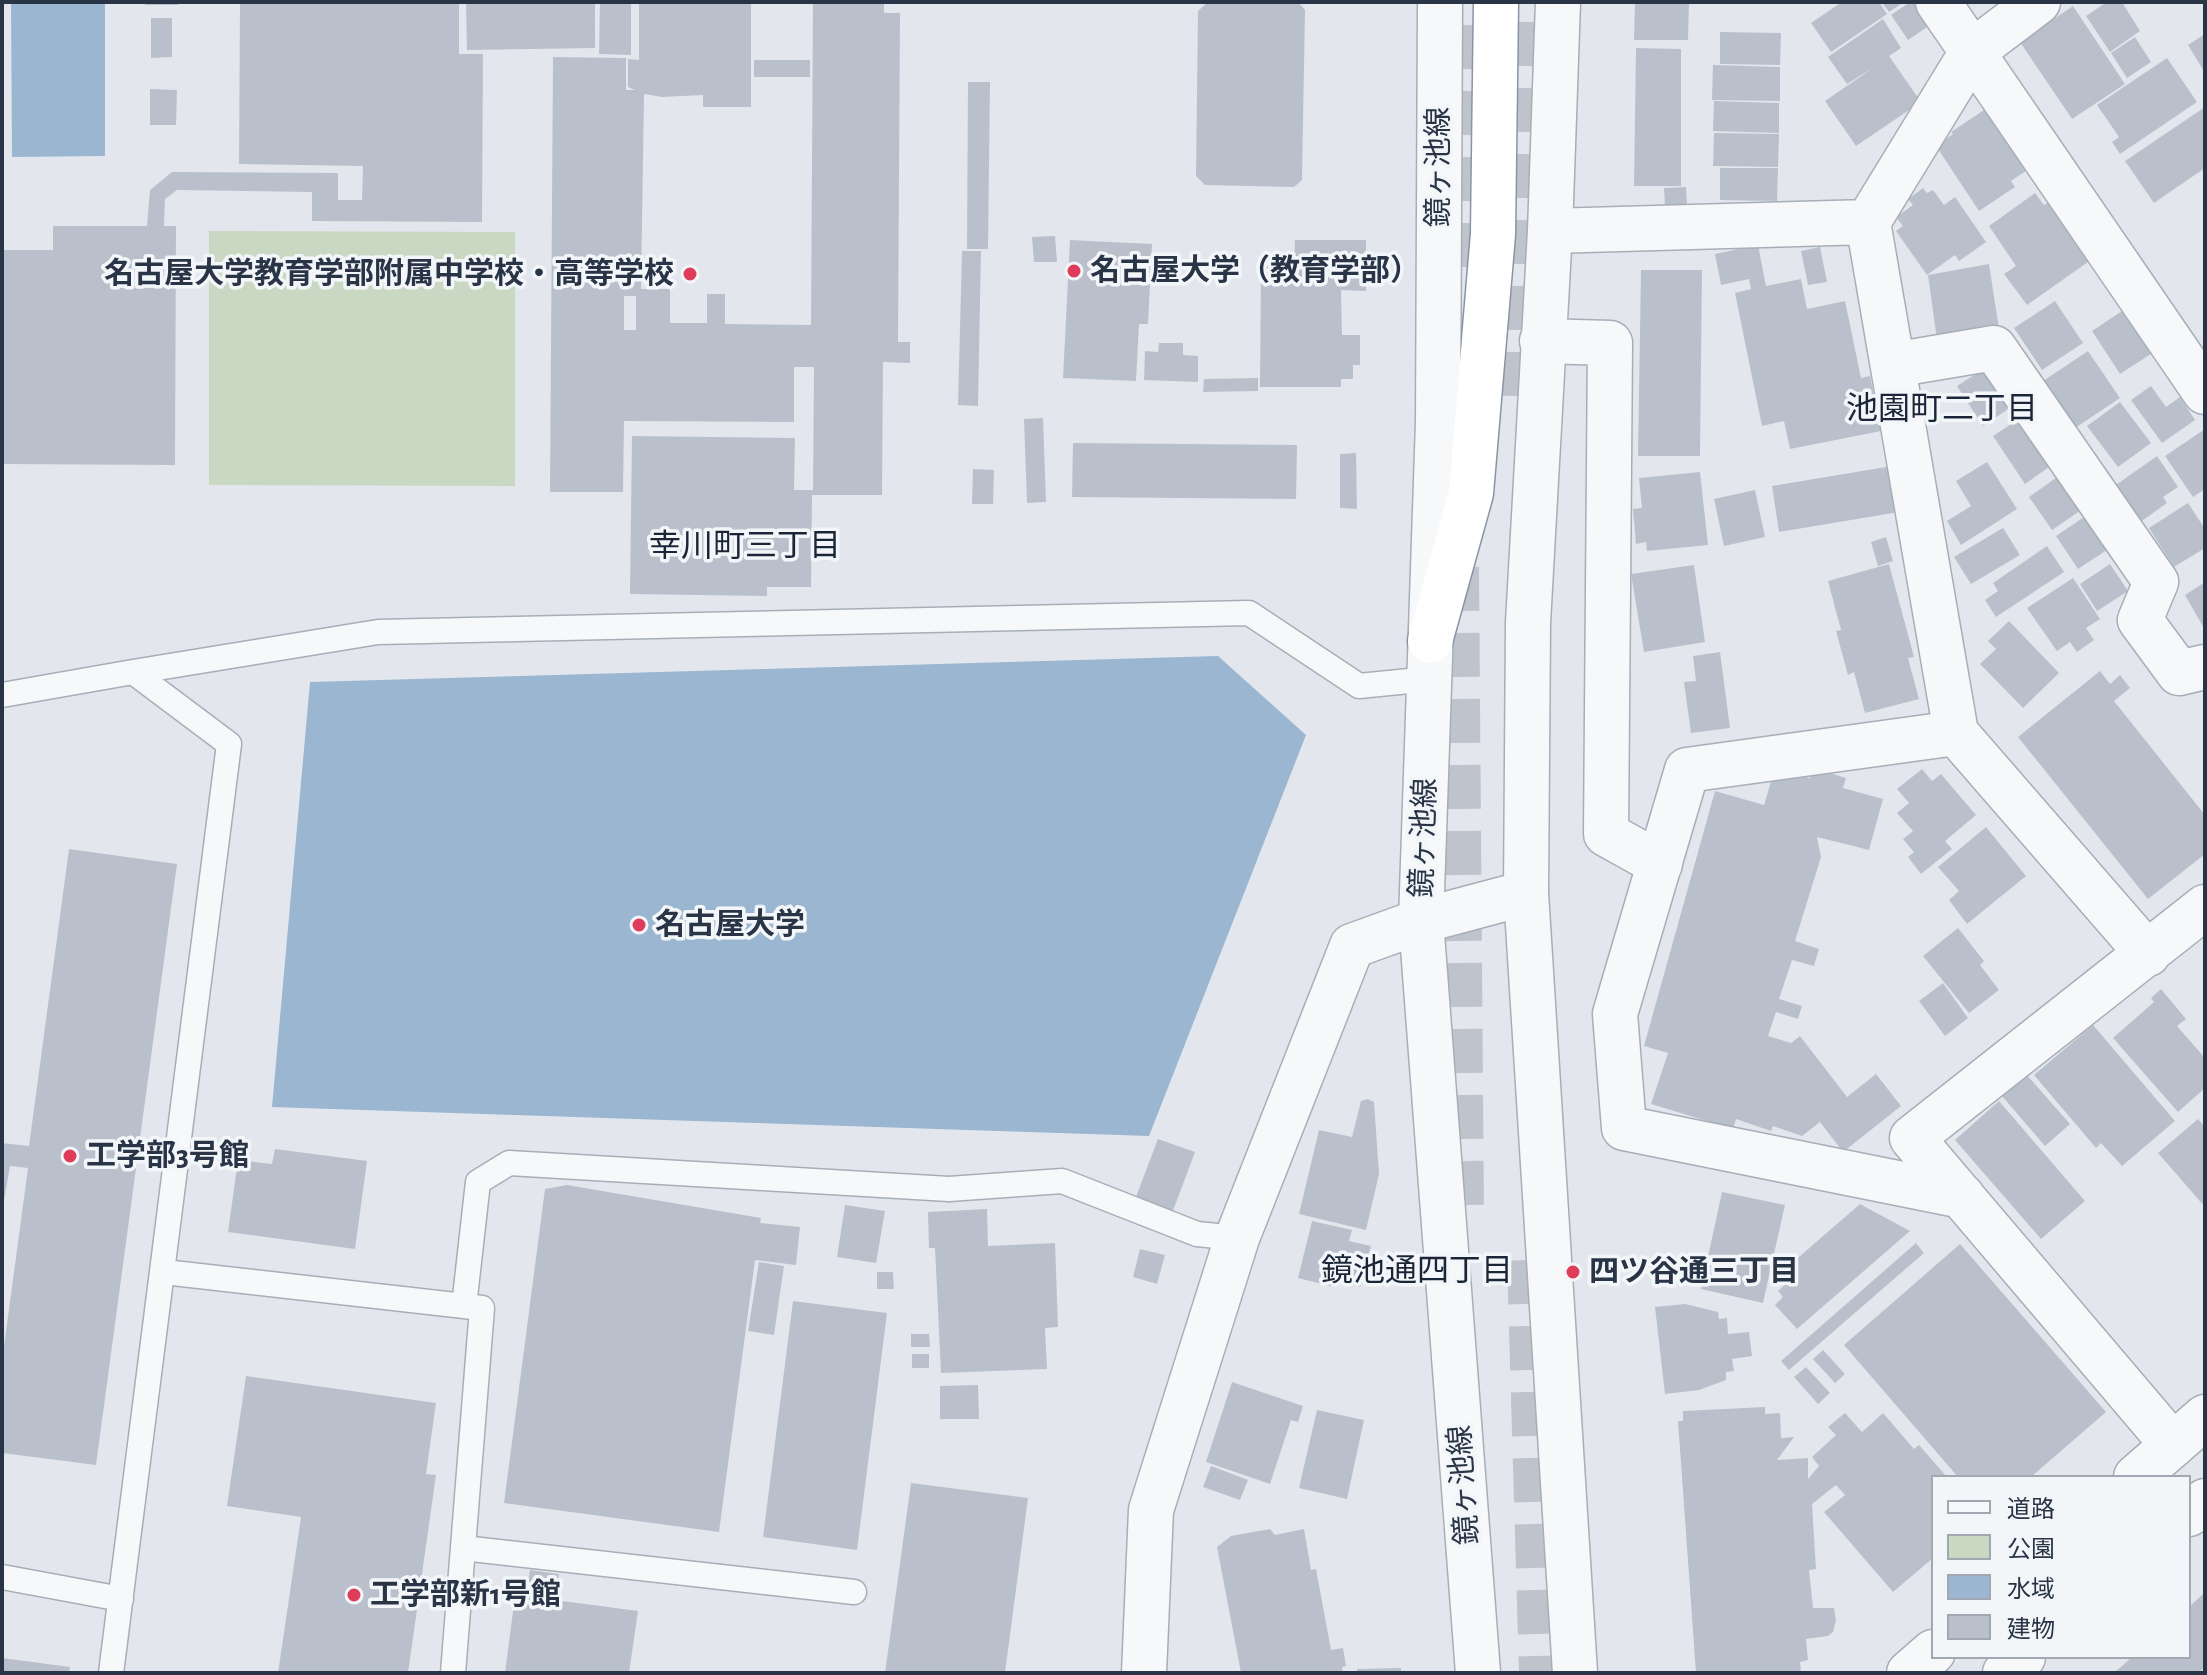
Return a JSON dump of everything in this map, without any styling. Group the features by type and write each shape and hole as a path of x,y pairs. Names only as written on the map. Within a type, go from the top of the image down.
{"highway":[{"path":"1430,660 1471,493 1493,234 1496,2"}],"street":[{"name":"鏡ヶ池線","path":"1440,2 1438,422 1421,921 1478,1673"},
{"path":"1558,2 1550,231 1528,623 1526,893 1575,1673"},
{"path":"1938,2 2205,392"},
{"path":"2038,2 1972,52 1868,222 1956,733 2148,954"},
{"path":"1550,231 1868,222"},
{"path":"1542,341 1610,343 1606,834 1660,864"},
{"path":"1893,365 1994,348 2156,582 2140,620 2179,673 2205,667"},
{"path":"1956,733 1687,770 1615,1014 1624,1128 1962,1196"},
{"path":"1144,1673 1151,1510 1237,1238 1352,946 1421,921 1526,893"},
{"path":"2138,1475 2189,1431 1962,1196 1912,1138 2205,907"},
{"path":"1909,1673 1931,1654"},
{"path":"2005,1673 2021,1659"}],"lane":[{"path":"2,695 378,632 1249,613 1359,686 1430,660"},
{"path":"111,1673 229,744 133,672"},
{"path":"464,1306 478,1182 509,1163 949,1189 1062,1181 1197,1234 1237,1238"},
{"path":"164,1272 482,1308 453,1673"},
{"path":"463,1548 854,1592"},
{"path":"2,1577 121,1599"}],"green space":[{"path":"209,231 515,232 515,486 209,485"}],"water":[{"path":"11,2 105,2 105,156 12,157"},
{"path":"1218,656 1306,735 1149,1136 272,1107 310,682"}],"building":[{"path":"145,2 178,2 178,5 145,5"},
{"path":"240,2 459,2 459,54 483,54 482,222 312,221 312,192 177,190 165,199 164,226 176,226 175,465 2,464 2,250 53,250 53,226 147,226 150,190 172,172 338,173 338,200 362,200 363,166 239,164"},
{"path":"466,2 595,2 595,48 467,50"},
{"path":"600,2 631,2 631,55 599,54"},
{"path":"639,2 751,2 751,107 703,107 703,95 662,97 644,94 641,289 670,289 670,323 707,323 707,294 725,294 725,324 811,325 813,2 884,2 884,13 900,13 898,342 910,342 910,363 883,362 882,495 812,495 811,587 767,587 767,596 630,594 632,436 795,438 794,490 813,490 814,367 794,367 794,422 624,421 623,492 550,492 553,57 626,58 626,90 635,90 628,87 628,59 639,60","holes":["624,296 636,296 636,330 624,330"]},
{"path":"1208,2 1298,2 1305,10 1302,180 1294,187 1205,185 1196,176 1198,11"},
{"path":"1635,2 1689,2 1688,40 1634,40"},
{"path":"1842,2 1879,2 1887,14 1831,52 1811,23"},
{"path":"1882,2 1904,2 1889,12"},
{"path":"1910,2 1923,2 1936,21 1908,40 1891,15"},
{"path":"2107,2 2122,2 2140,31 2110,52 2086,16"},
{"path":"2073,6 2125,84 2072,119 2020,42"},
{"path":"151,18 172,18 172,57 151,58"},
{"path":"1883,19 1901,48 1889,56 1921,102 1856,146 1825,101 1873,68 1847,84 1828,57"},
{"path":"1720,32 1781,33 1780,65 1720,64"},
{"path":"2205,34 2205,73 2188,45"},
{"path":"2135,37 2151,62 2127,78 2111,53"},
{"path":"1636,48 1681,49 1681,186 1634,186"},
{"path":"2167,58 2197,102 2120,154 2112,142 2119,137 2097,105"},
{"path":"754,60 810,60 810,77 754,77"},
{"path":"1713,65 1780,67 1780,101 1712,100"},
{"path":"968,82 990,82 988,249 967,249"},
{"path":"150,89 177,90 176,125 150,125"},
{"path":"1714,101 1779,103 1779,133 1713,131"},
{"path":"1990,106 2030,168 2011,181 2015,187 1979,211 1936,146"},
{"path":"2205,107 2205,168 2154,203 2125,161"},
{"path":"1714,133 1779,134 1778,167 1713,166"},
{"path":"1720,168 1778,168 1777,201 1720,200"},
{"path":"1686,187 1687,206 1665,207 1664,188"},
{"path":"1923,188 1927,193 1933,190 1944,205 1955,197 1986,242 1959,261 1955,255 1927,275 1896,231 1903,226 1896,217 1913,205 1908,199"},
{"path":"2035,193 2044,205 2055,198 2071,221 2064,227 2088,262 2027,305 2004,274 2016,266 1989,226"},
{"path":"1055,236 1057,262 1034,262 1032,237"},
{"path":"1070,240 1152,244 1148,324 1139,324 1136,381 1063,378"},
{"path":"1295,240 1366,240 1366,291 1341,290 1342,335 1360,335 1360,365 1353,365 1353,379 1341,379 1341,387 1260,387 1261,265 1294,266"},
{"path":"1758,245 1766,286 1801,279 1807,309 1845,301 1861,378 1870,376 1881,431 1790,449 1784,421 1762,426 1735,293 1751,289 1749,279 1721,285 1715,254"},
{"path":"1820,247 1827,282 1808,285 1801,251"},
{"path":"962,251 981,251 978,406 958,405"},
{"path":"1989,264 1999,329 1937,340 1928,275"},
{"path":"1641,270 1702,270 1700,456 1638,456"},
{"path":"2055,301 2083,343 2042,370 2014,328"},
{"path":"2128,307 2157,350 2120,374 2092,331"},
{"path":"1159,343 1183,343 1183,355 1198,356 1198,382 1144,380 1145,351 1158,352"},
{"path":"2088,351 2120,398 2075,428 2043,381"},
{"path":"1991,364 2017,403 1983,426 1957,386"},
{"path":"1258,378 1258,391 1203,392 1204,379"},
{"path":"2151,386 2166,407 2180,397 2195,420 2162,443 2131,400"},
{"path":"2120,402 2151,443 2118,467 2087,426"},
{"path":"2028,413 2059,460 2025,484 1993,436"},
{"path":"1043,418 1046,502 1027,503 1024,419"},
{"path":"2205,429 2205,489 2193,497 2165,456"},
{"path":"1073,443 1297,445 1296,499 1072,497"},
{"path":"1356,453 1357,509 1340,508 1340,454"},
{"path":"2157,456 2178,487 2163,497 2167,503 2139,523 2113,487"},
{"path":"1987,462 2017,509 1961,545 1947,521 1971,506 1956,481"},
{"path":"1892,466 1899,512 1779,532 1772,486"},
{"path":"973,469 994,470 993,504 972,504"},
{"path":"2067,470 2090,504 2052,530 2029,497"},
{"path":"1700,472 1708,545 1647,551 1646,542 1636,544 1633,509 1642,508 1639,478"},
{"path":"1755,490 1765,537 1724,546 1714,499"},
{"path":"2188,503 2205,529 2205,548 2174,567 2149,528"},
{"path":"2087,515 2110,548 2078,569 2056,536"},
{"path":"2003,528 2020,555 1971,584 1954,557"},
{"path":"1886,537 1893,561 1878,566 1871,542"},
{"path":"2047,546 2064,572 1996,617 1985,600 1998,591 1993,583"},
{"path":"1889,564 1914,657 1908,658 1919,699 1865,713 1854,672 1848,675 1836,631 1841,630 1828,581"},
{"path":"2110,564 2128,591 2097,611 2080,584"},
{"path":"1694,565 1705,642 1644,652 1631,574"},
{"path":"2073,578 2100,619 2086,628 2094,640 2077,652 2070,642 2057,651 2027,608"},
{"path":"2205,582 2205,630 2185,595"},
{"path":"2009,621 2059,673 2023,708 1980,664 1996,649 1988,641"},
{"path":"1720,652 1730,728 1691,733 1684,682 1696,681 1693,656"},
{"path":"2100,671 2110,684 2120,675 2130,688 2114,701 2205,815 2205,854 2148,899 2018,737"},
{"path":"1813,768 1846,778 1843,788 1883,799 1869,850 1817,837 1821,857 1795,941 1819,949 1814,966 1792,960 1779,999 1802,1006 1798,1019 1776,1012 1768,1036 1791,1043 1800,1036 1847,1097 1876,1074 1901,1106 1843,1152 1820,1122 1802,1136 1773,1126 1771,1131 1736,1119 1733,1129 1651,1104 1668,1053 1644,1046 1715,791 1764,805 1773,775 1786,771 1810,778"},
{"path":"1922,769 1932,781 1941,774 1976,815 1945,841 1952,849 1921,874 1908,857 1914,852 1903,839 1913,831 1897,813 1909,803 1897,789"},
{"path":"1986,827 2026,876 1967,924 1949,900 1959,891 1938,867"},
{"name":"工学部3号館","path":"69,849 177,864 96,1465 2,1453 2,1361 28,1168 10,1166 2,1212 2,1143 29,1146"},
{"path":"1958,928 1984,961 1980,965 1999,990 1969,1013 1923,956"},
{"path":"1943,983 1968,1018 1945,1036 1919,1001"},
{"path":"2161,989 2186,1019 2177,1026 2205,1058 2205,1088 2178,1112 2113,1038 2154,1002 2151,998"},
{"path":"2093,1025 2175,1121 2122,1166 2101,1143 2096,1148 2034,1075"},
{"path":"2026,1074 2070,1124 2045,1146 2002,1096"},
{"path":"1368,1099 1374,1102 1379,1174 1366,1230 1299,1214 1319,1130 1352,1137 1361,1101"},
{"path":"1999,1101 2085,1201 2041,1239 1955,1140"},
{"path":"2198,1119 2205,1127 2205,1207 2158,1153"},
{"path":"1158,1139 1195,1152 1171,1216 1134,1202"},
{"path":"275,1149 367,1161 355,1249 228,1232 238,1160 272,1164"},
{"path":"567,1185 761,1218 760,1223 800,1227 796,1265 755,1260 719,1532 504,1503 545,1189"},
{"path":"1722,1192 1785,1205 1763,1303 1701,1289"},
{"path":"1860,1204 1910,1231 1797,1329 1775,1305 1783,1297 1778,1291 1799,1272 1792,1263"},
{"path":"845,1205 885,1211 876,1263 837,1257"},
{"path":"987,1209 988,1246 1055,1243 1058,1327 1045,1328 1047,1369 941,1373 935,1248 929,1248 928,1212"},
{"path":"1312,1221 1352,1230 1349,1241 1371,1246 1360,1287 1335,1281 1334,1287 1298,1278"},
{"path":"1916,1243 1924,1253 1789,1370 1781,1361"},
{"path":"1960,1244 2106,1412 2033,1475 1956,1475 1844,1345"},
{"path":"1140,1249 1165,1255 1157,1284 1133,1277"},
{"path":"759,1262 784,1266 774,1335 748,1331"},
{"path":"877,1272 893,1272 894,1289 877,1289"},
{"path":"793,1301 887,1313 857,1550 763,1537"},
{"path":"1685,1304 1718,1312 1719,1319 1727,1318 1728,1334 1749,1332 1752,1356 1732,1359 1734,1371 1726,1372 1726,1380 1699,1390 1665,1394 1655,1307"},
{"path":"911,1334 929,1334 930,1347 911,1347"},
{"path":"1823,1350 1845,1374 1835,1383 1813,1359"},
{"path":"912,1354 929,1354 929,1368 912,1368"},
{"path":"1806,1367 1830,1393 1818,1404 1794,1377"},
{"name":"工学部新1号館","path":"246,1376 436,1403 426,1474 436,1475 408,1673 278,1673 301,1517 227,1506"},
{"path":"1232,1382 1303,1406 1298,1422 1291,1420 1270,1484 1206,1462"},
{"path":"978,1385 979,1419 940,1419 940,1386"},
{"path":"1765,1407 1765,1414 1780,1413 1781,1438 1794,1437 1777,1460 1808,1458 1808,1479 1819,1466 1812,1457 1836,1435 1828,1427 1845,1413 1862,1432 1883,1413 1914,1449 1919,1445 1945,1475 1931,1475 1931,1560 1893,1592 1824,1512 1845,1495 1836,1485 1812,1504 1816,1569 1809,1570 1813,1608 1834,1608 1836,1620 1833,1632 1828,1636 1806,1639 1808,1660 1800,1662 1801,1673 1696,1673 1678,1421 1683,1421 1683,1411"},
{"path":"1317,1410 1364,1420 1347,1499 1299,1488"},
{"path":"1211,1466 1248,1480 1240,1500 1203,1487"},
{"path":"911,1483 1028,1498 1005,1673 885,1673"},
{"path":"1270,1529 1275,1535 1304,1529 1311,1570 1316,1569 1331,1650 1343,1648 1346,1666 1342,1667 1343,1673 1241,1673 1217,1547 1231,1536"},
{"path":"530,1570 559,1574 555,1600 638,1611 629,1673 505,1673 515,1596 526,1597"},
{"path":"2205,1592 2205,1667 2198,1673 2114,1673 2130,1659 2191,1659 2191,1605"},
{"path":"2,1658 70,1667 69,1673 2,1673"},
{"path":"1401,1668 1401,1673 1357,1673 1357,1669"}],"tunnel":[{"path":"1460,267 1464,2"},
{"path":"1521,396 1529,2"},
{"path":"1457,567 1462,1223"},
{"path":"1529,1260 1541,1673"}],"place":[{"name":"名古屋大学（教育学部）","path":"1074,271"},
{"name":"名古屋大学教育学部附属中学校・高等学校","path":"690,274"},
{"name":"名古屋大学","path":"639,925"},
{"name":"工学部3号館","path":"70,1156"},
{"name":"四ツ谷通三丁目","path":"1573,1272"},
{"name":"工学部新1号館","path":"354,1595"}],"district":[{"name":"池園町二丁目","path":"1942,409"},
{"name":"幸川町三丁目","path":"745,546"},
{"name":"鏡池通四丁目","path":"1417,1271"}]}
